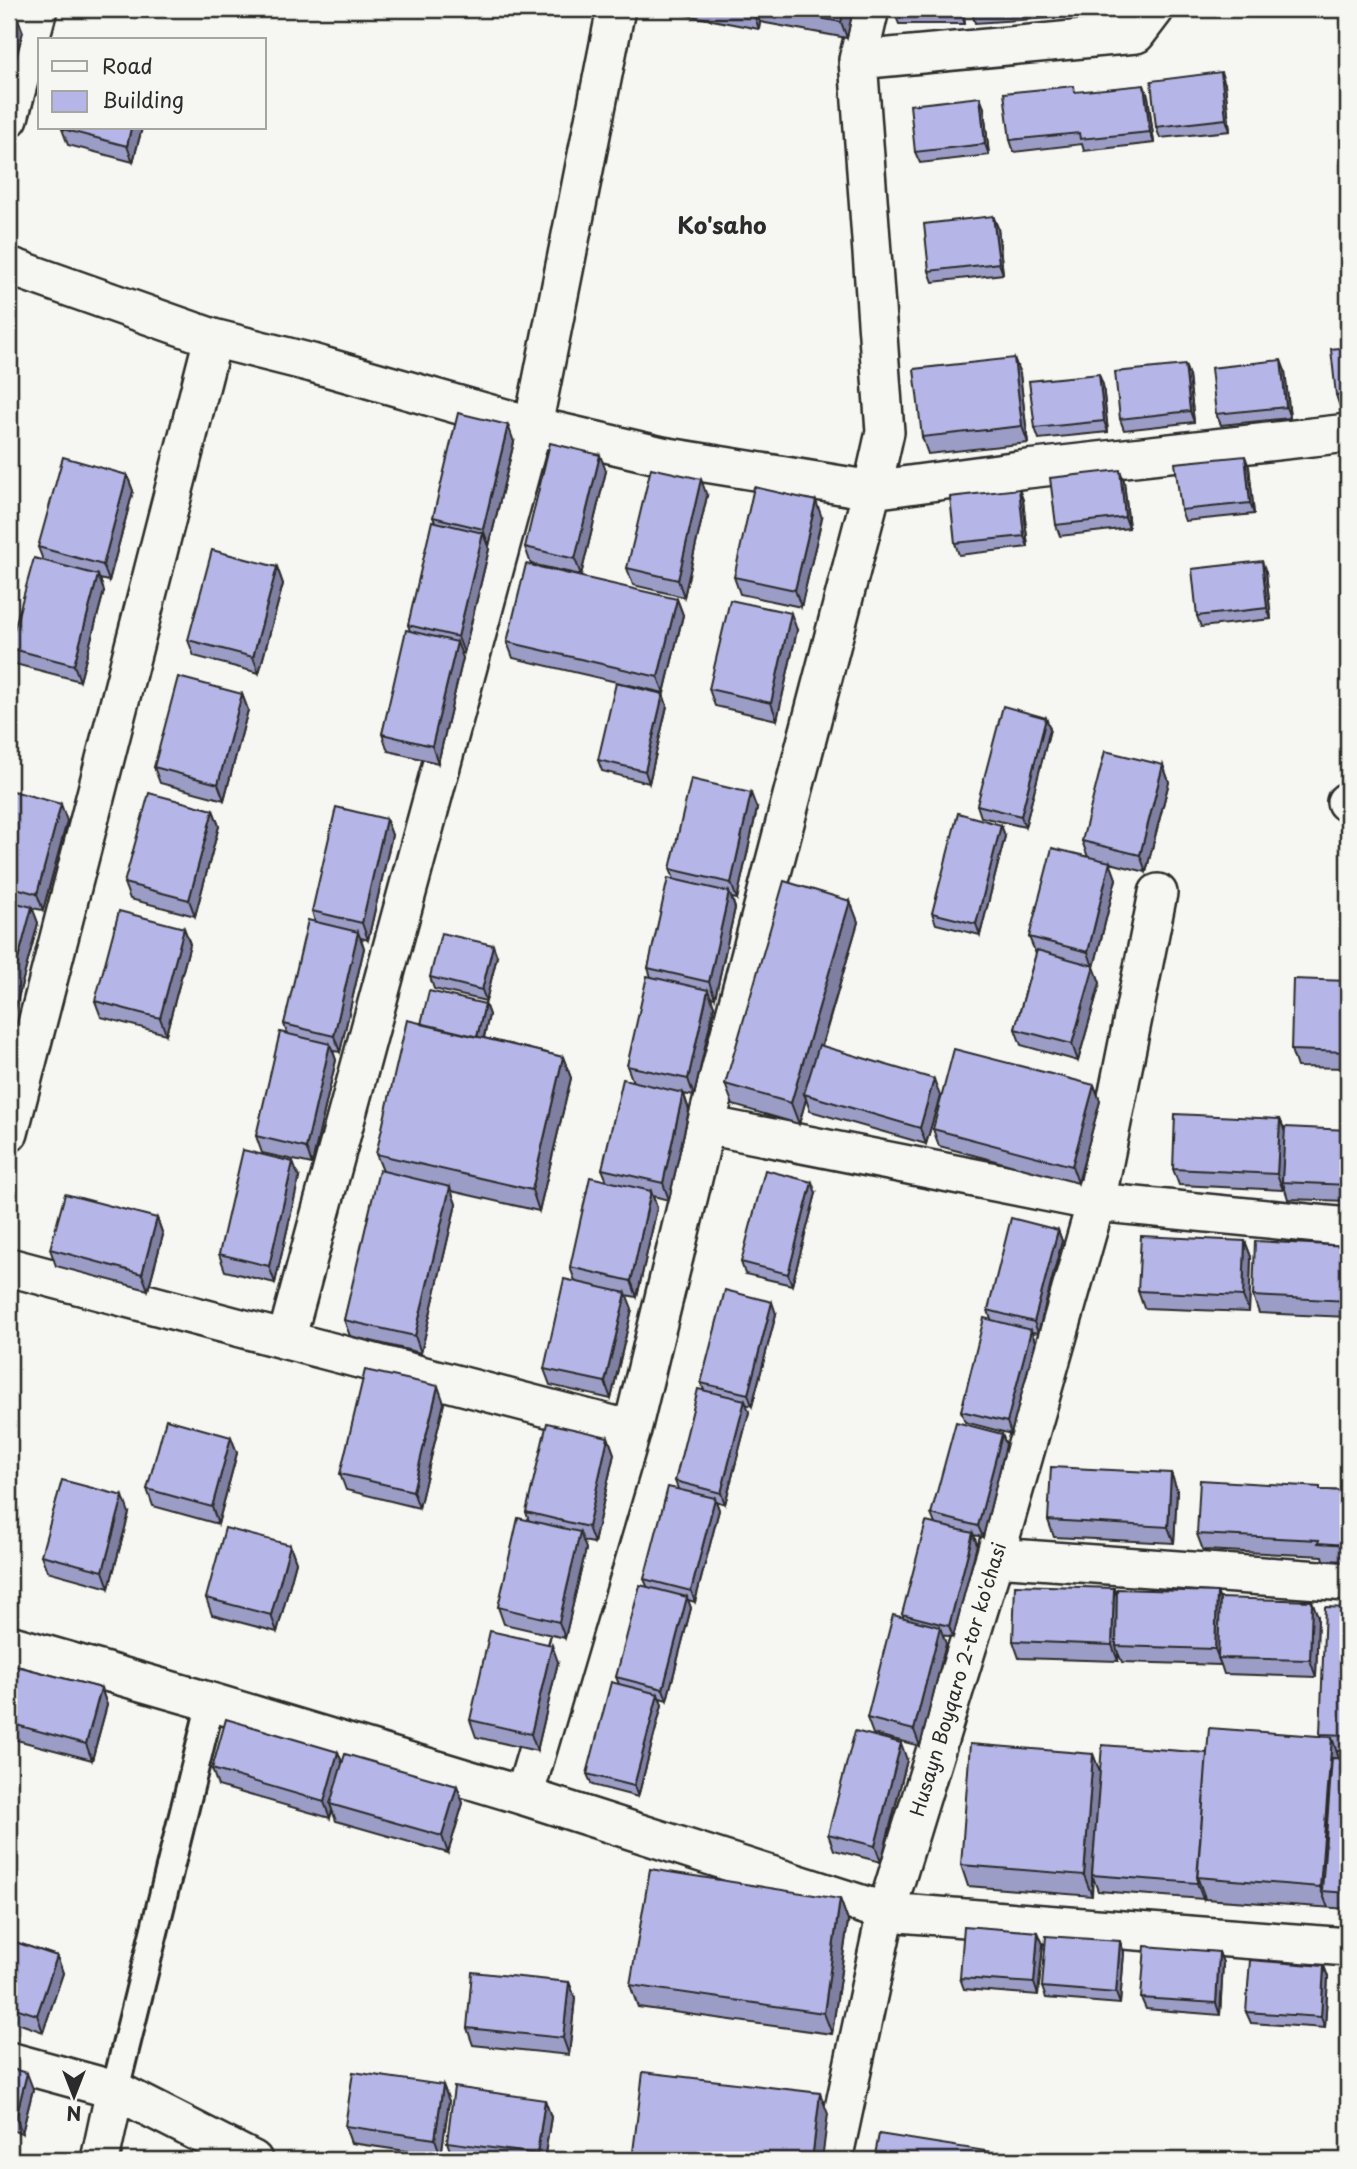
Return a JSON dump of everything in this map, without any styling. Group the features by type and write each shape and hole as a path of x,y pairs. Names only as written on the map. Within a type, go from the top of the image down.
{"street":[{"path":"9,117 38,9"},
{"path":"286,1340 533,426 616,9"},
{"path":"524,1796 632,1430 706,1125 885,432 858,60 870,9"},
{"path":"858,60 1136,34 1155,9"},
{"path":"9,266 213,338 312,363 533,426 662,456 872,489 1348,433"},
{"path":"9,1133 213,338"},
{"name":"Husayn Boyqaro 2-tor ko'chasi","path":"834,2160 886,1912 995,1557 1096,1202 1158,893"},
{"path":"706,1125 1096,1202 1348,1227"},
{"path":"9,1267 632,1430"},
{"path":"995,1557 1348,1582"},
{"path":"9,1644 524,1796 886,1912 1348,1947"},
{"path":"100,2160 211,1702"},
{"path":"9,2061 116,2090 253,2160"}],"building":[{"path":"773,9 844,9 841,22"},
{"path":"971,9 1013,9 971,12"},
{"path":"9,14 17,16 9,46"},
{"path":"1221,72 1226,119 1156,127 1151,81"},
{"path":"1144,85 1150,132 1080,139 1079,133 1010,140 1004,93 1074,86 1075,92"},
{"path":"980,97 985,144 915,152 910,105"},
{"path":"66,130 131,130 127,146"},
{"path":"993,216 999,263 929,271 924,224"},
{"path":"1348,347 1348,394 1336,395 1331,349"},
{"path":"1014,358 1022,426 922,437 914,369"},
{"path":"1281,360 1286,407 1216,414 1211,368"},
{"path":"1185,365 1190,411 1120,419 1115,372"},
{"path":"1099,374 1104,421 1035,428 1029,381"},
{"path":"458,413 508,425 483,529 433,517"},
{"path":"550,443 600,455 575,559 525,547"},
{"path":"1245,456 1250,503 1181,510 1175,463"},
{"path":"63,457 127,475 103,565 38,547"},
{"path":"651,468 701,479 678,580 627,568"},
{"path":"1120,470 1125,517 1056,525 1050,478"},
{"path":"754,487 816,501 795,590 734,577"},
{"path":"1019,489 1024,536 955,543 950,497"},
{"path":"432,521 483,533 458,637 408,625"},
{"path":"212,550 277,567 253,657 188,640"},
{"path":"34,558 98,575 74,665 9,648"},
{"path":"1262,561 1267,608 1197,616 1192,569"},
{"path":"526,564 677,599 658,677 507,642"},
{"path":"730,600 791,613 771,703 709,689"},
{"path":"406,630 457,642 432,746 382,734"},
{"path":"178,677 242,694 218,784 154,767"},
{"path":"616,683 663,694 645,771 598,760"},
{"path":"1003,706 1046,718 1021,816 977,805"},
{"path":"1105,751 1163,765 1140,855 1082,841"},
{"path":"691,779 751,793 731,883 670,869"},
{"path":"9,790 61,804 37,894 9,886"},
{"path":"149,793 213,810 189,900 124,883"},
{"path":"336,807 386,819 362,923 312,911"},
{"path":"958,813 1001,825 976,924 932,913"},
{"path":"1052,848 1110,862 1088,952 1029,937"},
{"path":"668,878 729,892 709,982 648,968"},
{"path":"784,881 850,901 791,1103 725,1084"},
{"path":"9,901 32,907 9,993"},
{"path":"119,911 184,928 160,1018 95,1001"},
{"path":"308,920 358,932 334,1036 284,1024"},
{"path":"441,933 493,945 482,990 430,977"},
{"path":"1037,950 1094,966 1072,1044 1015,1029"},
{"path":"647,976 708,990 688,1079 627,1066"},
{"path":"1293,979 1348,981 1348,1052 1291,1050"},
{"path":"429,991 485,1004 477,1037 421,1024"},
{"path":"407,1020 563,1057 532,1190 376,1154"},
{"path":"280,1032 330,1044 306,1148 256,1136"},
{"path":"819,1045 934,1079 920,1128 804,1094"},
{"path":"954,1049 1094,1085 1072,1166 933,1129"},
{"path":"623,1079 683,1093 663,1183 602,1169"},
{"path":"1175,1114 1280,1119 1277,1174 1173,1169"},
{"path":"1285,1127 1348,1130 1348,1185 1282,1182"},
{"path":"243,1150 293,1162 269,1266 219,1254"},
{"path":"379,1170 450,1187 415,1336 344,1320"},
{"path":"765,1170 812,1182 788,1274 741,1262"},
{"path":"590,1177 651,1191 631,1281 570,1267"},
{"path":"65,1194 157,1218 142,1274 50,1249"},
{"path":"1011,1218 1058,1230 1034,1322 988,1310"},
{"path":"1141,1236 1245,1241 1243,1296 1138,1291"},
{"path":"1255,1241 1348,1246 1348,1301 1253,1296"},
{"path":"564,1279 626,1293 605,1382 544,1369"},
{"path":"725,1290 772,1302 748,1394 701,1383"},
{"path":"984,1318 1031,1330 1007,1422 961,1411"},
{"path":"365,1370 438,1386 413,1491 340,1474"},
{"path":"698,1389 745,1400 721,1493 675,1481"},
{"path":"166,1419 231,1437 212,1507 147,1489"},
{"path":"956,1422 1002,1434 978,1526 931,1514"},
{"path":"547,1423 608,1437 588,1527 526,1512"},
{"path":"1051,1467 1171,1473 1168,1527 1048,1520"},
{"path":"62,1480 123,1496 103,1571 41,1555"},
{"path":"1200,1480 1348,1491 1348,1545 1318,1543 1319,1540 1197,1534"},
{"path":"668,1487 715,1498 691,1591 644,1579"},
{"path":"518,1518 580,1532 559,1622 498,1607"},
{"path":"926,1522 973,1533 949,1626 902,1614"},
{"path":"225,1528 290,1545 271,1615 206,1598"},
{"path":"640,1585 687,1597 663,1689 616,1677"},
{"path":"1015,1585 1114,1588 1112,1645 1013,1641"},
{"path":"1117,1589 1217,1592 1215,1649 1116,1646"},
{"path":"1220,1598 1312,1601 1310,1660 1218,1658"},
{"path":"1325,1607 1348,1608 1348,1735 1320,1734"},
{"path":"893,1615 940,1627 914,1730 867,1718"},
{"path":"490,1631 552,1645 531,1734 470,1720"},
{"path":"9,1664 101,1688 86,1744 9,1723"},
{"path":"611,1682 658,1694 634,1786 587,1774"},
{"path":"226,1719 338,1752 324,1802 212,1769"},
{"path":"1209,1728 1332,1737 1320,1887 1197,1877"},
{"path":"855,1731 901,1743 875,1846 828,1834"},
{"path":"970,1744 1093,1754 1084,1875 961,1865"},
{"path":"1102,1745 1207,1753 1197,1883 1092,1875"},
{"path":"345,1754 457,1786 442,1836 330,1804"},
{"path":"1332,1758 1348,1759 1348,1893 1322,1891"},
{"path":"650,1869 840,1899 824,2013 630,1985"},
{"path":"964,1926 1038,1932 1034,1983 960,1978"},
{"path":"1046,1936 1120,1941 1116,1993 1042,1987"},
{"path":"9,1940 57,1956 37,2015 9,2006"},
{"path":"1145,1946 1219,1952 1216,2003 1141,1998"},
{"path":"1250,1960 1324,1966 1321,2017 1246,2012"},
{"path":"1345,1970 1348,1970 1348,2022 1341,2021"},
{"path":"472,1972 569,1982 563,2038 467,2028"},
{"path":"9,2068 27,2073 16,2117 9,2115"},
{"path":"353,2072 443,2085 435,2139 345,2126"},
{"path":"643,2072 820,2093 812,2160 632,2160"},
{"path":"454,2087 545,2100 537,2154 447,2142"},
{"path":"879,2134 992,2152 991,2160 874,2160"},
{"path":"1006,2155 1060,2160 1006,2160"}],"district":[{"name":"Ko'saho","path":"722,224"}]}
